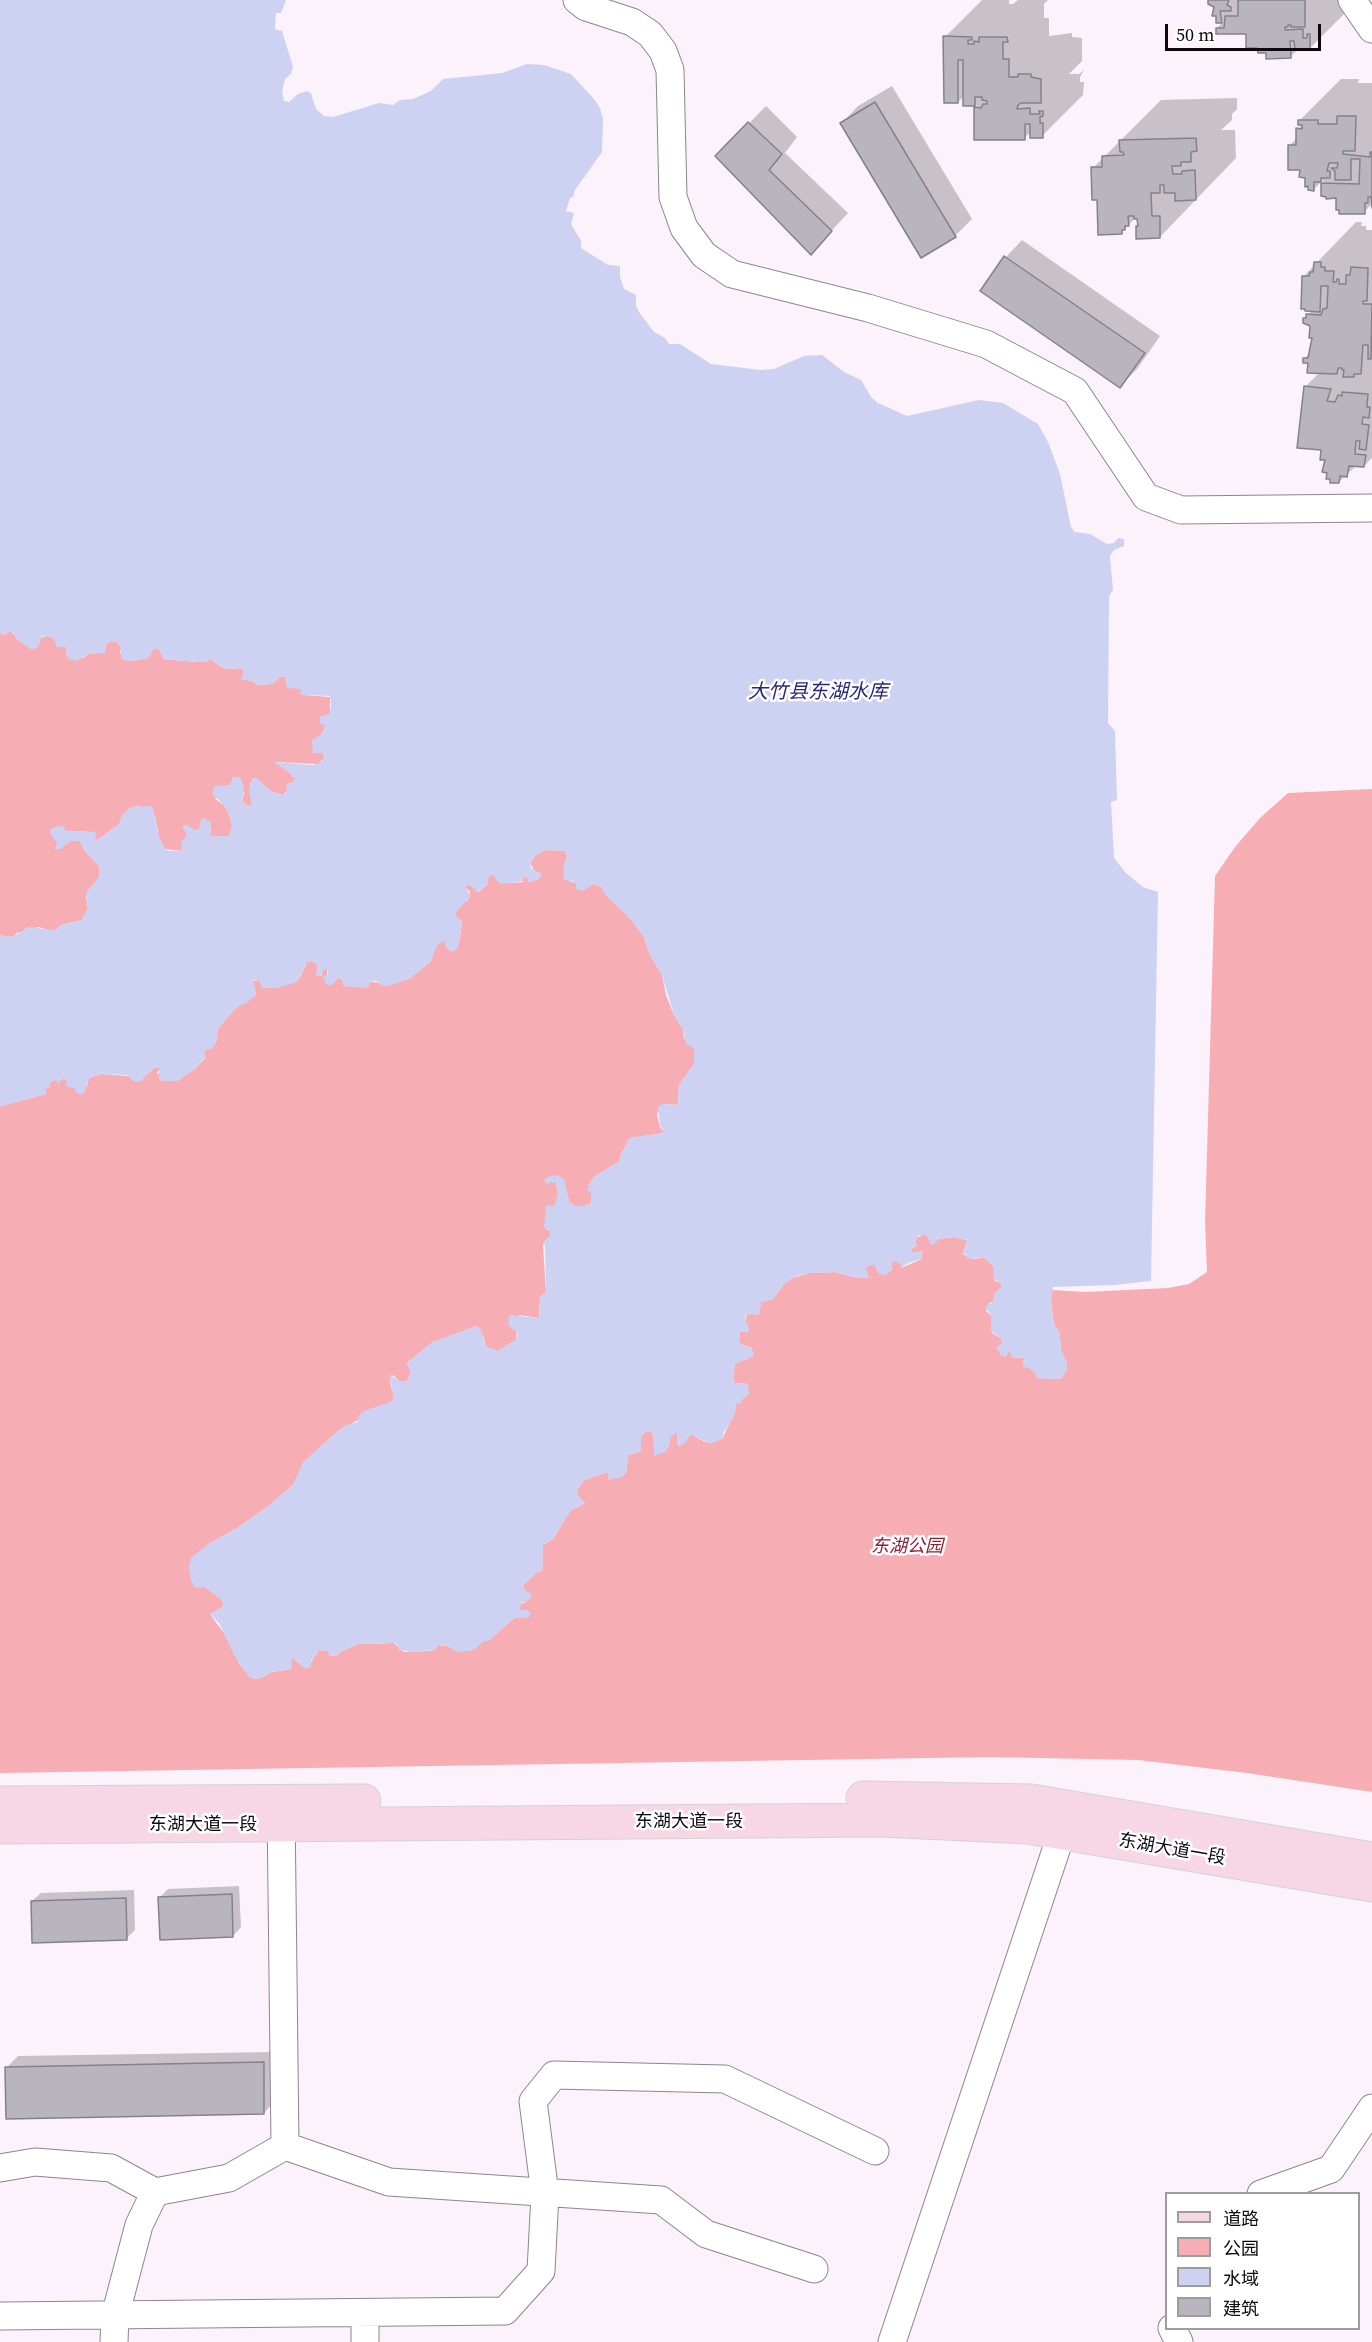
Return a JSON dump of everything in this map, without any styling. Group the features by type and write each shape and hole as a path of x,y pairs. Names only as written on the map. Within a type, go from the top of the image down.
{"main road":[{"name":"东湖大道一段","path":"0,1827 281,1813 881,1798 1031,1801 1066,1820 1372,1885"},
{"name":"东湖大道一段","path":"0,1803 281,1813"},
{"name":"东湖大道一段","path":"1066,1820 1142,1818 1372,1858"}],"street":[{"path":"577,0 586,7 632,22 650,34 663,51 670,70 673,197 684,228 704,255 732,274 868,308 986,344 1075,391 1146,498 1181,510 1372,508"},
{"path":"1352,0 1372,29"},
{"path":"281,1813 285,2146"},
{"path":"892,2342 1066,1820"},
{"path":"0,2316 114,2329 365,2313 506,2311 541,2271 545,2194 533,2100 554,2075 725,2079 875,2151"},
{"path":"1265,2192 1331,2169 1372,2108"},
{"path":"0,2168 35,2162 111,2168 155,2192 229,2178 285,2146 389,2182 661,2200 706,2234 814,2269"},
{"path":"114,2329 139,2225 155,2192"},
{"path":"365,2313 365,2342"}],"green space":[{"path":"11,631 28,647 40,643 40,638 46,636 54,638 61,647 66,647 67,656 83,658 88,654 105,651 106,644 111,641 117,642 121,647 120,653 129,661 148,658 153,649 158,648 164,659 205,662 211,659 228,669 241,668 244,671 242,679 255,682 256,685 272,684 280,677 286,676 301,689 303,695 330,697 330,714 320,717 325,725 320,737 316,738 325,758 318,764 275,762 295,779 292,783 287,784 287,791 283,795 272,792 260,782 250,783 252,805 246,805 242,801 244,792 231,784 215,799 224,805 228,812 232,824 230,836 210,836 211,828 200,824 200,829 195,831 186,825 187,835 181,851 165,849 159,838 155,816 139,806 131,808 119,824 99,839 95,839 94,832 66,831 57,842 80,841 85,851 99,866 99,879 90,888 86,897 88,908 82,920 61,925 56,930 39,927 17,933 13,937 2,936 0,935 0,633 3,635"},
{"name":"东湖公园","path":"1372,789 1372,1792 1247,1773 1138,1760 991,1757 0,1773 0,1106 46,1094 45,1088 52,1081 62,1078 87,1086 89,1078 101,1074 143,1077 154,1068 160,1067 157,1074 194,1070 205,1058 206,1049 211,1049 216,1042 218,1029 232,1012 256,995 253,981 259,980 262,987 266,988 290,984 300,977 307,962 312,961 318,965 316,975 321,976 323,970 327,968 327,975 335,981 338,978 342,979 344,986 368,987 369,982 393,983 409,979 430,962 437,945 442,941 445,940 445,945 459,942 462,922 454,914 468,900 470,892 465,887 469,884 478,892 488,884 491,874 511,883 523,882 523,878 527,876 529,882 539,879 530,863 536,855 545,850 565,851 567,856 564,866 569,881 588,887 594,884 602,887 606,895 631,919 644,937 650,955 662,975 666,995 683,1029 684,1038 694,1048 694,1064 679,1085 678,1103 676,1105 663,1104 657,1114 660,1127 665,1133 630,1138 621,1154 620,1161 594,1177 589,1185 592,1194 591,1203 585,1206 575,1206 569,1202 565,1185 556,1183 557,1201 546,1229 550,1231 550,1236 543,1245 546,1293 540,1297 539,1318 519,1315 516,1340 498,1351 486,1347 477,1326 433,1342 407,1363 411,1373 407,1381 399,1381 393,1375 390,1382 394,1398 391,1402 338,1431 304,1462 293,1485 239,1527 207,1545 205,1587 221,1599 224,1606 210,1614 226,1636 239,1663 251,1678 259,1679 271,1672 292,1669 292,1657 303,1667 308,1668 318,1650 329,1651 330,1656 338,1655 358,1644 394,1643 404,1652 435,1650 438,1645 475,1648 483,1641 488,1641 514,1618 531,1614 527,1610 519,1611 520,1604 526,1602 523,1585 537,1572 542,1571 543,1545 553,1539 570,1511 585,1503 578,1496 577,1490 584,1480 608,1472 609,1480 626,1473 628,1455 641,1451 641,1436 645,1432 652,1431 654,1439 665,1452 670,1444 670,1437 674,1434 677,1434 678,1445 691,1434 705,1442 722,1439 735,1412 736,1404 746,1396 748,1384 735,1383 733,1379 735,1364 746,1360 752,1348 740,1344 739,1340 740,1332 749,1331 745,1321 747,1314 759,1314 761,1302 773,1299 784,1284 792,1278 809,1273 835,1272 858,1278 868,1265 875,1265 878,1272 891,1265 892,1262 901,1264 901,1268 922,1259 922,1252 911,1252 911,1250 915,1246 916,1238 924,1234 930,1238 930,1244 938,1239 954,1237 967,1240 963,1254 974,1259 984,1257 994,1267 995,1281 1001,1283 1001,1288 995,1293 994,1301 989,1303 986,1311 991,1315 992,1333 1002,1339 1002,1344 997,1349 1011,1352 1011,1357 1023,1358 1024,1366 1031,1369 1037,1378 1060,1379 1065,1373 1061,1344 1054,1324 1052,1290 1085,1292 1168,1288 1189,1284 1207,1272 1205,1222 1215,876 1235,847 1260,818 1288,793"}],"water":[{"name":"大竹县东湖水库","path":"0,0 286,0 281,13 276,13 275,29 282,31 293,67 291,74 285,79 282,91 284,101 289,102 298,94 307,91 311,93 316,109 324,116 333,117 379,103 393,105 400,100 413,99 431,91 443,79 502,73 527,64 544,65 571,74 600,108 603,119 602,152 575,190 573,197 570,198 566,211 574,213 571,224 581,241 581,248 608,265 620,266 620,277 624,289 636,295 636,306 639,312 654,332 665,338 669,344 680,344 711,364 761,370 774,369 804,356 822,355 844,372 861,380 871,397 878,403 907,416 979,400 1003,403 1038,424 1048,442 1060,474 1071,527 1075,532 1090,534 1107,544 1114,543 1118,538 1124,539 1124,546 1114,550 1110,556 1113,591 1109,599 1108,723 1115,731 1117,800 1111,802 1114,858 1126,873 1143,887 1158,892 1151,1281 1053,1287 1051,1302 1054,1324 1060,1333 1061,1351 1067,1361 1067,1370 1060,1379 1037,1378 1031,1369 1023,1366 1023,1358 1011,1357 1009,1352 1006,1357 1001,1355 996,1347 1002,1344 1002,1339 991,1331 991,1315 985,1307 994,1301 995,1292 1001,1289 1001,1283 993,1279 994,1267 984,1257 969,1259 966,1254 963,1254 967,1240 954,1237 938,1239 931,1245 927,1235 919,1235 915,1243 919,1247 914,1246 911,1250 912,1252 923,1251 922,1259 908,1263 901,1268 898,1262 892,1262 892,1270 885,1275 879,1274 875,1265 871,1265 866,1268 869,1278 858,1278 835,1272 796,1276 784,1284 773,1299 761,1302 759,1315 746,1314 745,1320 749,1331 740,1332 739,1340 740,1344 752,1348 754,1356 735,1364 733,1379 735,1383 748,1384 749,1394 742,1399 741,1403 736,1404 734,1417 723,1433 724,1438 710,1444 691,1434 679,1447 677,1434 674,1434 670,1437 670,1444 665,1452 654,1456 653,1432 645,1432 641,1436 641,1451 628,1455 626,1473 622,1477 609,1480 608,1472 584,1480 577,1490 578,1496 585,1503 570,1511 553,1539 543,1545 542,1571 537,1572 523,1585 525,1590 531,1594 531,1598 522,1602 519,1610 527,1610 531,1613 528,1618 514,1618 474,1650 457,1652 445,1645 438,1645 435,1650 413,1652 399,1650 397,1644 394,1643 358,1644 338,1655 330,1656 328,1651 318,1650 318,1654 311,1660 311,1667 308,1668 303,1667 292,1657 292,1669 271,1672 259,1679 248,1676 234,1655 219,1623 210,1614 224,1606 221,1599 205,1587 195,1588 191,1580 189,1568 191,1558 207,1545 239,1527 293,1485 303,1462 338,1431 346,1425 358,1422 359,1415 366,1410 391,1402 394,1398 389,1374 399,1381 407,1381 411,1373 407,1363 433,1342 477,1326 481,1330 486,1347 498,1351 516,1340 518,1333 509,1326 510,1315 539,1318 540,1297 546,1292 543,1242 550,1236 550,1231 544,1227 546,1206 555,1205 558,1193 556,1183 547,1184 544,1180 557,1175 564,1179 569,1202 576,1206 591,1203 592,1194 587,1190 589,1185 594,1177 620,1161 621,1154 630,1138 665,1133 660,1125 658,1107 663,1104 676,1105 678,1103 679,1085 694,1064 694,1048 686,1044 683,1029 674,1015 662,975 650,955 644,937 631,919 605,895 602,887 594,884 583,891 576,889 576,884 572,881 564,880 563,870 567,856 565,851 545,850 536,855 530,863 531,868 542,874 539,879 528,882 527,876 523,878 523,881 504,884 499,883 491,874 488,884 477,892 469,884 465,887 471,896 454,914 462,922 458,948 452,952 442,941 437,946 430,962 409,979 388,986 382,986 377,981 369,982 368,987 365,988 344,986 342,979 338,978 332,985 327,985 323,978 328,973 327,969 323,970 320,977 316,975 318,965 312,961 307,962 297,982 277,988 266,988 262,987 259,980 253,980 256,995 232,1012 218,1029 216,1042 211,1050 206,1049 205,1057 194,1070 178,1081 159,1079 159,1067 154,1068 140,1082 133,1081 128,1075 101,1074 89,1078 85,1092 81,1095 74,1091 76,1088 66,1085 67,1079 63,1078 58,1084 56,1080 52,1081 50,1088 45,1089 46,1094 0,1106 0,935 13,937 28,927 55,930 61,925 82,920 88,908 86,893 100,876 99,866 85,851 80,841 71,841 60,849 55,849 57,842 50,830 63,826 66,831 96,832 95,839 99,839 119,824 122,815 131,807 151,806 159,838 165,849 170,851 181,851 182,841 187,835 182,826 199,829 201,819 204,818 211,822 210,836 229,836 232,824 224,805 212,794 215,786 230,785 233,777 240,777 244,786 242,801 246,805 252,805 249,791 252,778 257,778 272,792 282,795 286,793 287,784 292,783 294,779 290,773 274,762 312,765 323,761 323,753 313,753 312,740 323,733 325,725 320,723 320,717 330,714 331,704 330,696 303,695 300,694 301,689 287,688 285,676 272,684 256,685 255,682 241,679 244,671 241,668 228,669 211,659 197,662 164,659 158,648 153,649 149,658 129,661 121,659 121,647 117,642 111,641 106,644 105,653 88,654 77,661 68,659 66,647 57,647 53,638 42,636 38,647 32,650 17,639 11,631 3,635 0,633"}],"building":[{"path":"1208,0 1229,0 1227,5 1231,7 1231,11 1220,11 1222,23 1216,23 1216,16 1212,16 1214,7 1208,4"},
{"path":"1238,0 1305,0 1305,27 1288,25 1285,30 1303,29 1303,38 1307,38 1307,34 1310,34 1310,49 1295,50 1294,41 1290,41 1291,58 1266,59 1266,53 1258,53 1257,48 1246,48 1246,34 1216,34 1216,28 1224,28 1225,16 1238,16"},
{"path":"943,36 972,37 972,40 968,40 968,44 974,44 974,41 979,42 979,37 1007,37 1008,42 1003,42 1003,59 1009,59 1009,77 1031,74 1031,77 1041,79 1041,103 1021,103 1017,109 1030,108 1030,114 1040,114 1039,111 1043,111 1040,123 1043,123 1043,138 1030,138 1030,124 1025,124 1025,140 974,140 974,107 981,108 983,104 987,104 987,101 982,100 982,97 975,97 975,106 963,106 963,60 958,60 958,103 944,103"},
{"path":"875,102 956,237 921,258 840,123"},
{"path":"1337,116 1356,116 1355,151 1343,151 1343,154 1370,157 1370,152 1372,152 1372,208 1371,197 1368,197 1368,203 1365,203 1365,214 1339,214 1339,210 1336,210 1336,198 1326,199 1321,196 1321,183 1359,184 1360,159 1351,159 1351,180 1335,180 1335,171 1331,168 1337,168 1338,163 1329,163 1327,171 1330,171 1330,178 1321,178 1321,182 1314,182 1314,191 1308,190 1308,186 1305,187 1305,178 1299,177 1300,170 1288,170 1288,145 1296,145 1296,128 1302,129 1302,125 1298,125 1298,120 1318,120 1318,124 1337,124"},
{"path":"748,122 782,154 769,170 832,231 811,255 715,156"},
{"path":"1196,138 1197,151 1191,152 1191,162 1181,162 1181,166 1172,166 1173,174 1195,170 1196,200 1175,201 1175,193 1164,193 1164,185 1160,185 1160,193 1151,193 1152,216 1160,216 1160,238 1136,239 1136,226 1138,226 1134,216 1128,216 1129,226 1125,226 1122,234 1098,235 1097,200 1092,200 1091,167 1102,167 1102,156 1124,155 1120,152 1119,140"},
{"path":"1004,256 1145,353 1120,388 980,291"},
{"path":"1314,262 1321,262 1321,267 1325,267 1325,271 1334,271 1333,282 1339,279 1339,284 1346,284 1346,275 1350,275 1351,267 1368,268 1367,301 1363,301 1363,304 1372,304 1371,359 1368,359 1368,345 1363,345 1361,374 1354,374 1354,377 1343,377 1342,368 1338,368 1337,374 1307,373 1308,363 1303,363 1303,358 1308,358 1312,338 1309,338 1310,326 1303,323 1303,318 1306,318 1306,314 1321,315 1323,309 1327,308 1328,286 1321,286 1320,312 1301,309 1302,276 1309,276 1310,272 1313,272"},
{"path":"1304,386 1331,389 1327,401 1335,402 1338,395 1342,396 1342,392 1368,394 1369,418 1363,417 1362,424 1369,425 1366,450 1359,449 1360,441 1356,441 1355,454 1366,455 1364,467 1349,466 1347,477 1340,476 1339,483 1330,483 1330,479 1326,479 1327,473 1322,472 1325,460 1320,460 1321,450 1297,448"},
{"path":"232,1894 233,1937 160,1940 158,1897"},
{"path":"126,1898 127,1940 32,1943 31,1901"},
{"path":"264,2062 264,2114 6,2119 5,2067"}]}
